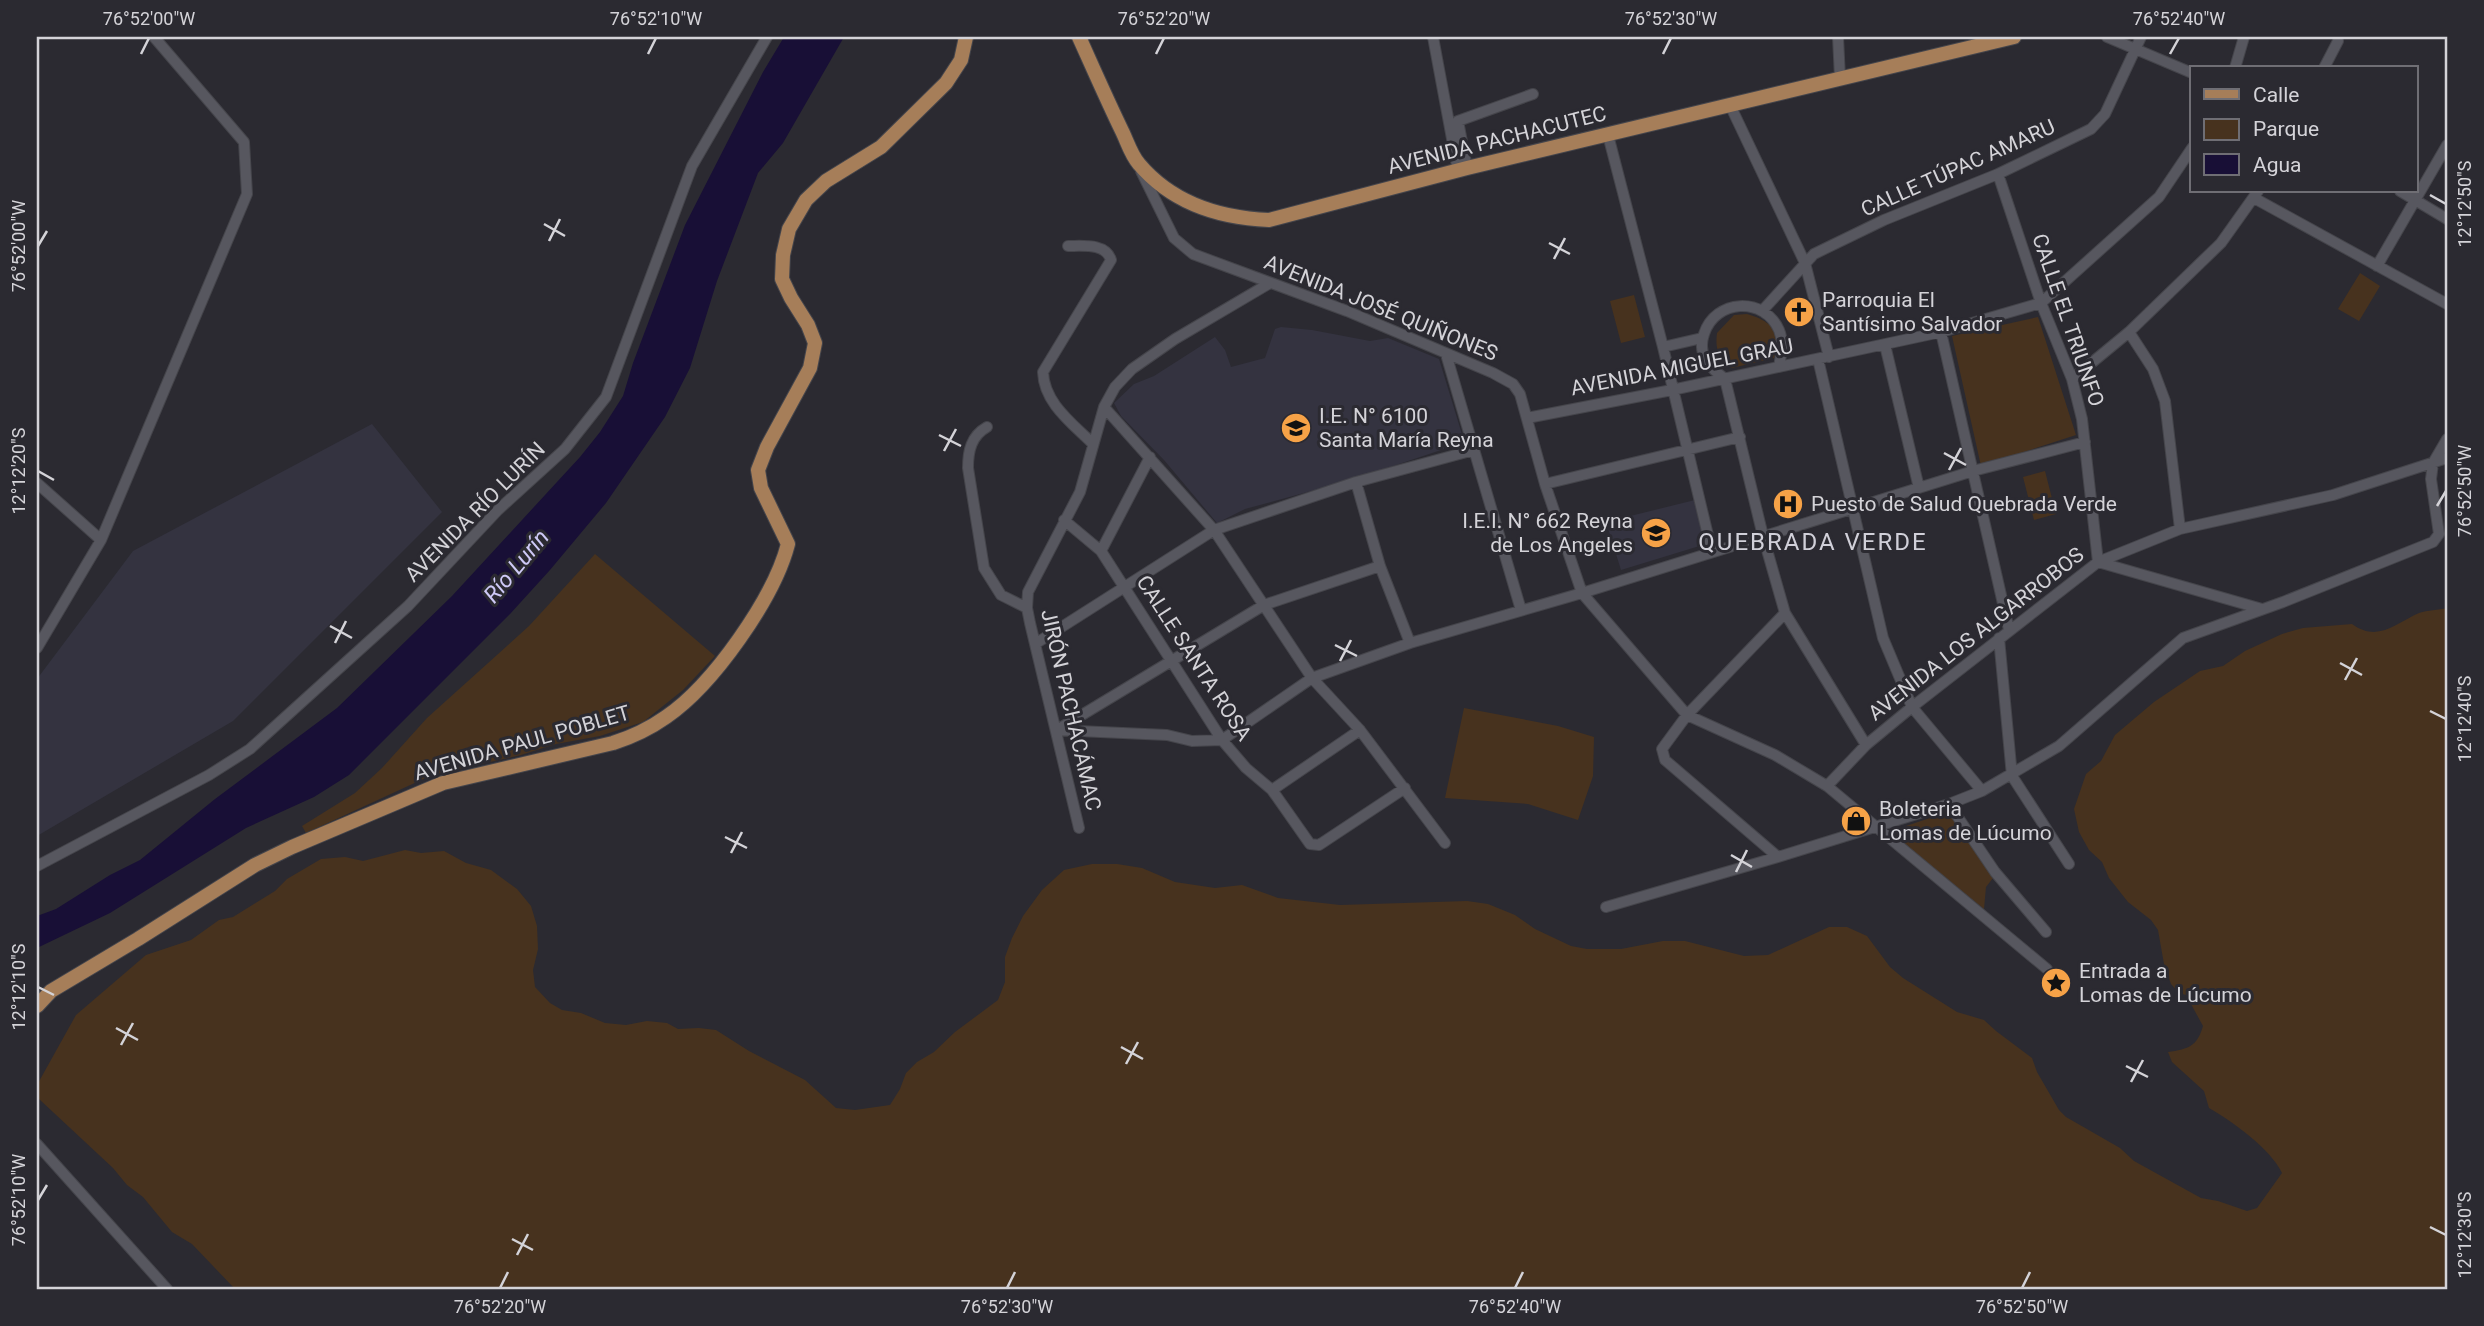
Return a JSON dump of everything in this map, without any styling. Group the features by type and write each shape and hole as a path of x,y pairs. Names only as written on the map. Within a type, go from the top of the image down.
{"main road":[{"name":"AVENIDA PAUL POBLET","path":"37,1006 51,990 138,939 255,864 443,783 613,743 639,734 668,716 704,683 772,588 788,544 761,488 758,470 767,447 810,368 815,343 782,279 783,255 789,229 806,200 826,181 881,147 946,83 961,60 966,37"},
{"name":"AVENIDA PACHACUTEC","path":"1079,37 1137,162 1163,187 1196,205 1240,219 1269,220 1462,170 2014,37"}],"street":[{"path":"37,648 101,540 247,194 244,142 154,37"},
{"name":"AVENIDA RÍO LURÍN","path":"37,866 209,775 250,749 408,606 498,510 565,449 606,397 692,166 767,37"},
{"path":"1433,37 1462,170"},
{"path":"1838,37 1840,78"},
{"path":"2107,37 2190,72"},
{"name":"CALLE TÚPAC AMARU","path":"1762,310 1814,254 1884,220 1998,174 2099,123 2141,37"},
{"path":"2236,66 2244,37"},
{"path":"2325,66 2339,41"},
{"path":"1462,170 1458,121 1533,94"},
{"path":"1730,105 1804,263 1853,509 1883,638 1912,707 1982,791"},
{"path":"1608,135 1712,552"},
{"path":"2377,267 2447,145"},
{"name":"AVENIDA MIGUEL GRAU","path":"1527,418 1885,345 2041,303 2159,197 2190,151"},
{"name":"AVENIDA JOSÉ QUIÑONES","path":"1137,162 1167,225 1181,246 1192,254 1347,311 1513,384 1520,394 1545,484 1582,593 1687,715 1775,755 1827,786 2046,970"},
{"name":"CALLE EL TRIUNFO","path":"1998,174 2041,303 2072,379 2082,419 2098,562"},
{"path":"2402,192 2447,219"},
{"path":"2072,379 2129,332 2221,243 2256,194 2377,267 2447,304"},
{"path":"1068,246 1091,246 1105,250 1111,260 1043,372 1044,384 1054,404 1093,444"},
{"name":"JIRÓN PACHACÁMAC","path":"1079,828 1027,608 1028,592 1080,492 1104,407 1115,387 1132,369 1175,340 1270,283"},
{"path":"1779,368 1782,344 1779,330 1762,310 1737,305 1714,316 1706,326 1702,351 1706,360 1725,379 1763,536 1785,613 1866,745"},
{"path":"1941,332 2010,630"},
{"path":"2129,332 2153,369 2165,401 2180,529"},
{"path":"1663,347 1702,338"},
{"path":"1885,345 1919,488"},
{"path":"1446,354 1521,610"},
{"path":"1104,407 1214,530 1312,678 1360,730 1445,843"},
{"path":"987,427 973,439 968,453 984,568 1002,595 1027,608"},
{"path":"1545,484 1740,437"},
{"path":"1605,907 1949,804 2011,776 2059,746 2183,638 2437,539 2439,534 2431,479 2433,463 2447,439"},
{"path":"1056,730 1167,735 1192,741 1222,740 1312,678 1409,643 1582,593 1973,471 2085,442"},
{"path":"1035,644 1214,530 1356,482 1474,450"},
{"path":"1101,551 1150,457"},
{"name":"AVENIDA LOS ALGARROBOS","path":"1827,786 1866,745 2098,562 2180,529 2333,495 2447,458"},
{"path":"1356,482 1380,566 1409,643"},
{"path":"37,483 101,540"},
{"name":"CALLE SANTA ROSA","path":"1064,520 1101,551 1222,740 1246,768 1272,790 1310,844 1319,845 1405,788"},
{"path":"2098,562 2262,609"},
{"path":"1056,730 1264,605 1380,566"},
{"path":"1778,857 1665,760 1662,749 1687,715 1785,613"},
{"path":"1999,638 2011,776 2069,864"},
{"path":"1272,790 1360,730"},
{"path":"1949,804 1995,872 2046,932"},
{"path":"37,1144 167,1289"}],"shaded area":[{"name":"I.E. N° 6100 Santa María Reyna","path":"1281,327 1370,341 1388,338 1439,359 1464,441 1462,445 1445,440 1444,449 1348,481 1245,509 1217,523 1164,460 1121,416 1114,403 1134,384 1154,376 1215,337 1225,350 1231,367 1265,358 1275,329"},
{"path":"372,424 442,512 233,721 37,836 37,679 133,551"},
{"name":"Puesto de Salud Quebrada Verde","path":"1792,491 1798,512 1783,516 1778,495"},
{"name":"I.E.I. N° 662 Reyna de Los Angeles","path":"1695,500 1706,544 1621,570 1606,522"}],"green space":[{"path":"2360,273 2380,286 2359,321 2338,309"},
{"path":"1634,295 1645,337 1621,343 1610,301"},
{"path":"1747,314 1762,320 1773,329 1777,335 1777,349 1774,358 1732,368 1718,353 1717,333 1734,315"},
{"path":"2038,317 2076,435 1981,466 1952,336"},
{"path":"2045,471 2056,514 2034,520 2023,477"},
{"path":"595,554 715,656 683,690 643,722 600,736 556,744 521,755 432,775 306,833 302,826 355,793 382,768 427,718 529,626"},
{"path":"2447,608 2447,1289 235,1289 192,1244 172,1232 143,1197 127,1185 113,1168 39,1099 37,1085 76,1015 146,955 191,940 219,920 233,917 321,859 345,857 363,861 405,850 421,853 444,851 466,863 491,870 517,889 531,906 537,926 538,949 533,970 535,987 550,1003 562,1010 581,1013 605,1023 626,1025 647,1021 667,1023 678,1029 716,1030 749,1051 805,1080 836,1108 855,1110 890,1105 906,1073 917,1062 934,1052 955,1032 998,1000 1005,982 1005,957 1012,938 1023,916 1042,890 1064,870 1092,864 1117,864 1142,868 1175,882 1215,888 1242,885 1278,898 1340,905 1467,901 1488,904 1515,915 1535,929 1571,946 1587,949 1621,949 1663,941 1685,941 1744,956 1768,955 1829,927 1847,927 1867,936 1890,967 1903,978 1957,1012 1984,1020 2032,1058 2037,1072 2066,1117 2120,1148 2134,1161 2201,1198 2247,1211 2257,1208 2282,1173 2260,1145 2209,1108 2204,1091 2172,1062 2168,1052 2191,1046 2203,1026 2186,995 2179,993 2171,984 2164,964 2158,930 2151,920 2128,902 2109,878 2102,862 2089,850 2079,832 2074,809 2086,774 2101,761 2115,735 2154,702 2200,671 2223,666 2245,651 2282,634 2303,628 2352,624 2370,632 2379,632 2419,613"},
{"path":"1464,708 1558,726 1594,737 1593,776 1578,820 1528,804 1445,798"},
{"path":"1951,811 1993,878 1986,887 1984,909 1892,835 1894,830"}],"water":[{"name":"Río Lurín","path":"784,37 844,37 783,143 758,173 717,281 690,368 665,417 606,503 510,614 349,775 314,797 246,828 110,913 37,948 37,916 56,909 110,875 140,860 215,799 337,708 452,596 580,457 623,396 685,225 763,72"}],"place":[{"name":"Parroquia El Santísimo Salvador","path":"1799,312"},
{"name":"I.E. N° 6100 Santa María Reyna","path":"1296,428"},
{"name":"Puesto de Salud Quebrada Verde","path":"1788,504"},
{"name":"I.E.I. N° 662 Reyna de Los Angeles","path":"1656,533"},
{"name":"Boleteria Lomas de Lúcumo","path":"1856,821"},
{"name":"Entrada a Lomas de Lúcumo","path":"2056,983"}],"district":[{"name":"QUEBRADA VERDE","path":"1813,542"}]}
